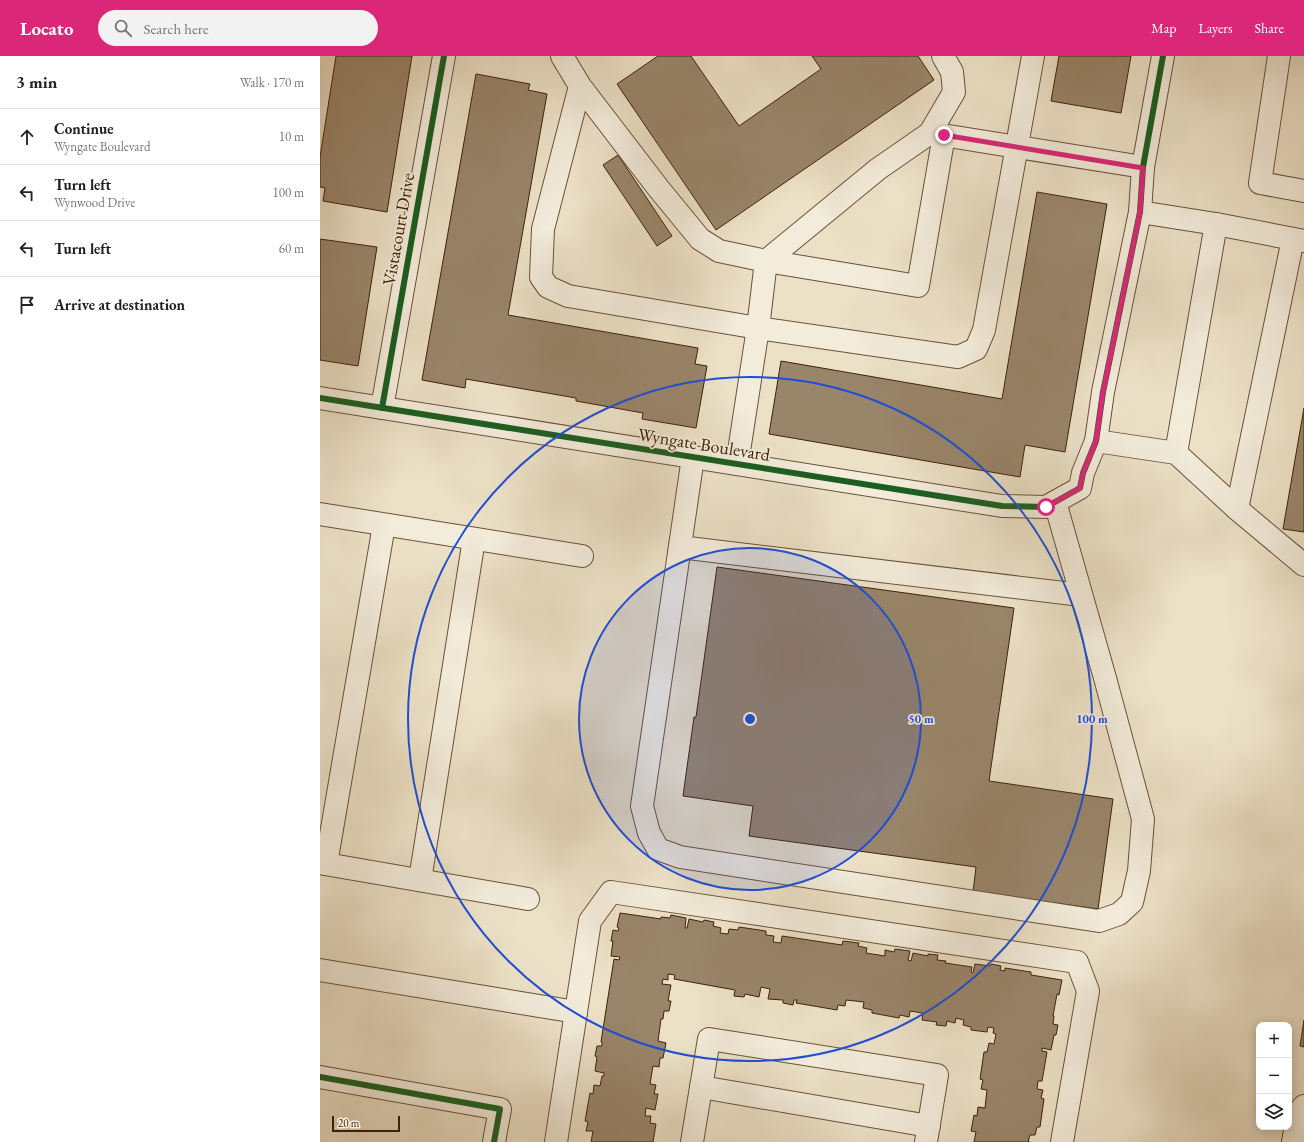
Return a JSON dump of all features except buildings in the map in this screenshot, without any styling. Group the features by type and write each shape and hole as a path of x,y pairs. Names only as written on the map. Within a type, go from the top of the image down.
{"street":[{"name":"Vistacourt Drive","path":"382,408 444,56"},
{"path":"562,56 580,86 700,239 719,251 918,286 937,134 954,92 952,72 943,56"},
{"path":"580,86 543,229 541,277 548,287 568,296 758,328 958,357 976,349 984,330 1033,56"},
{"path":"1163,56 1143,168 1140,212 1103,392 1096,441 1176,453 1237,509 1304,565"},
{"path":"1279,56 1260,183 1304,191"},
{"path":"737,464 758,328 766,260 878,169 937,134 1143,168"},
{"path":"1140,212 1216,224 1299,240 1237,509"},
{"path":"1176,453 1216,224"},
{"name":"Wyngate Boulevard","path":"320,398 1002,506 1046,507 1080,488 1083,473 1096,441"},
{"path":"693,457 642,806 649,833 658,849 680,857 1099,921 1119,914 1132,902 1139,870 1143,819 1055,502"},
{"path":"320,514 582,556"},
{"path":"384,525 323,864 528,899"},
{"path":"420,880 474,539"},
{"path":"680,547 1081,595"},
{"path":"556,1142 590,920 611,892 1076,962 1088,991 1062,1142"},
{"path":"320,970 576,1012"},
{"path":"692,1142 701,1087 709,1039 937,1075 927,1134 701,1087"},
{"path":"320,1077 500,1109 494,1142"},
{"path":"1293,1142 1298,1113 1304,1106"}],"cycle path":[{"path":"382,408 444,56"},
{"path":"320,398 1002,506 1046,507 1080,488 1083,473 1096,441 1103,392 1140,212 1143,167 1163,56"},
{"path":"320,1077 500,1109 494,1142"}],"route":[{"path":"944,135 1143,168 1140,212 1103,392 1096,441 1083,473 1080,488 1046,507"}]}
